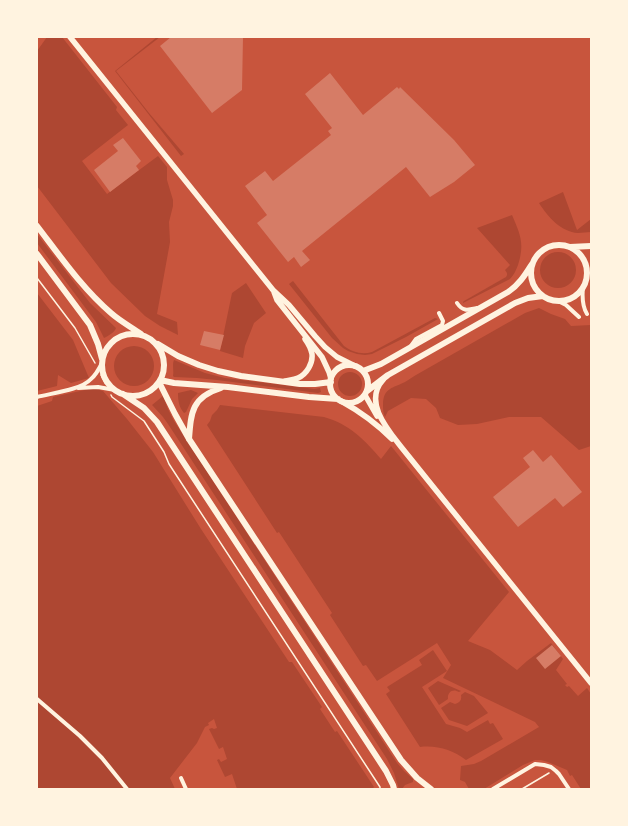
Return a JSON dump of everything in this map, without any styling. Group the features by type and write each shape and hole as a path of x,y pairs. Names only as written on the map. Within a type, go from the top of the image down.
{"main road":[{"path":"70,37 273,290 289,304 325,347 337,357 363,371 368,378 369,384 362,399 357,402 346,403 339,400 228,387 160,381"},
{"path":"37,226 81,283 112,314 178,356 199,365 241,376 282,382 310,384 331,380"},
{"path":"363,371 381,364 509,292 524,277 536,256 543,249 552,245 570,247 591,246"},
{"path":"532,264 530,273 532,282 543,296 558,301 572,297 583,287 589,271 582,257 577,251 570,247"},
{"path":"37,254 90,325 98,344 102,368 108,384 144,408 157,422 386,771 394,789"},
{"path":"273,290 277,300 322,356 331,380"},
{"path":"366,393 388,375 515,303 528,298 543,296"},
{"path":"282,382 304,375 312,361 312,354 308,344 296,323"},
{"path":"102,361 106,350 111,343 119,338 128,334 137,334 146,337"},
{"path":"123,394 133,396 143,394 152,390 160,381 163,374 163,357 154,342"},
{"path":"355,366 343,366 334,373 330,385 332,392 339,400 367,417 402,448"},
{"path":"388,375 380,383 376,393 377,408 380,417 402,448"},
{"path":"160,381 175,414 189,439 401,760 417,778 431,789"},
{"path":"189,439 191,416 196,404 209,392 228,387"},
{"path":"366,393 379,421 591,683"}],"street":[{"path":"583,287 583,305 587,314"},
{"path":"558,301 572,309 579,317"},
{"path":"457,303 466,310 485,306"},
{"path":"410,347 416,339 442,325 443,320 440,313"},
{"path":"37,397 87,383 92,379 102,361"},
{"path":"70,389 92,387 115,390"},
{"path":"38,702 80,736 102,758 126,789"},
{"path":"492,789 535,764 551,767 560,774 569,789"},
{"path":"181,778 186,789"}],"path":[{"path":"37,278 75,328 112,397 144,421 164,452 173,470 380,789"},
{"path":"522,789 549,773"}],"shaded area":[{"path":"47,37 62,37 117,107 116,110 128,125 82,161 107,194 158,156 167,167 167,180 173,200 173,206 169,222 170,242 157,314 177,322 178,335 145,316 111,283 37,186 37,51"},
{"path":"157,37 160,37 116,71 184,154 181,156 115,71"},
{"path":"563,192 577,230 591,219 591,232 578,233 566,230 546,213 539,203"},
{"path":"512,215 521,239 520,257 513,276 510,279 463,303 507,276 505,270 510,265 477,228"},
{"path":"37,234 90,303 116,328 111,334 104,338 96,322 37,243"},
{"path":"558,252 568,255 573,260 576,270 573,280 568,285 558,288 548,285 543,280 540,270 543,260 548,255"},
{"path":"293,281 344,346 357,352 372,352 435,318 438,319 372,354 357,354 343,348 332,338 289,284"},
{"path":"246,283 266,313 254,323 245,346 243,358 220,351 232,293"},
{"path":"37,293 73,340 89,378 71,383 58,375 57,386 37,391"},
{"path":"539,308 565,319 571,326 591,325 591,446 579,450 541,417 509,417 477,424 458,425 440,418 436,408 426,399 411,398 388,411 385,417 383,410 383,399 390,389 525,313"},
{"path":"138,346 145,349 151,355 154,366 153,374 145,383 138,386 130,386 123,383 115,374 114,362 117,355 126,347"},
{"path":"174,360 205,373 225,378 314,389 320,388 321,392 318,393 217,380 174,377"},
{"path":"350,372 355,373 361,379 361,389 355,395 350,396 345,395 339,389 338,384 339,379 345,373"},
{"path":"89,389 103,391 153,452 201,529 289,662 292,662 322,707 320,709 335,732 337,731 374,787 372,789 237,789 232,774 225,777 217,760 219,759 221,762 227,759 223,747 219,749 209,729 217,728 214,719 205,727 197,743 170,778 175,789 37,789 37,406 52,401 53,397"},
{"path":"191,390 198,393 192,399 186,412 184,413 179,404 178,393"},
{"path":"163,396 174,421 397,763 413,779 413,782 405,785 402,789 399,789 394,773 387,759 168,424 152,405"},
{"path":"220,405 324,417 333,420 349,428 369,445 381,459 391,446 509,592 468,641 490,650 517,670 551,643 563,659 556,670 567,684 565,685 567,687 569,686 578,696 587,688 591,694 591,789 581,789 567,770 541,760 535,760 523,765 484,789 469,789 465,782 460,780 461,766 474,764 481,761 539,727 535,722 443,678 451,665 437,643 377,681 366,665 363,666 330,615 332,613 279,532 277,533 207,425 212,415"},
{"path":"433,650 447,671 422,687 446,724 460,728 467,732 488,720 490,724 493,723 503,739 466,760 456,753 444,749 420,747 386,694 390,691 387,687 422,665 419,660"},
{"path":"438,681 461,691 451,691 448,694 448,699 439,705 428,688"},
{"path":"465,692 474,696 488,713 467,726 449,720 441,708 450,702 455,704 458,703 461,700 461,695"}],"building":[{"path":"171,37 243,37 242,90 212,113 160,46"},
{"path":"330,73 363,115 397,87 399,89 400,87 454,140 475,165 454,182 430,197 406,167 302,251 310,260 301,267 294,257 288,262 257,223 267,215 245,186 265,171 273,181 331,135 328,131 332,128 305,94"},
{"path":"123,138 141,161 136,166 139,170 110,192 94,170 118,151 113,145"},
{"path":"204,331 224,335 220,350 200,345"},
{"path":"533,450 543,462 551,455 582,492 563,507 555,498 518,527 493,497 530,467 523,458"},
{"path":"552,645 561,656 545,669 536,658"}]}
